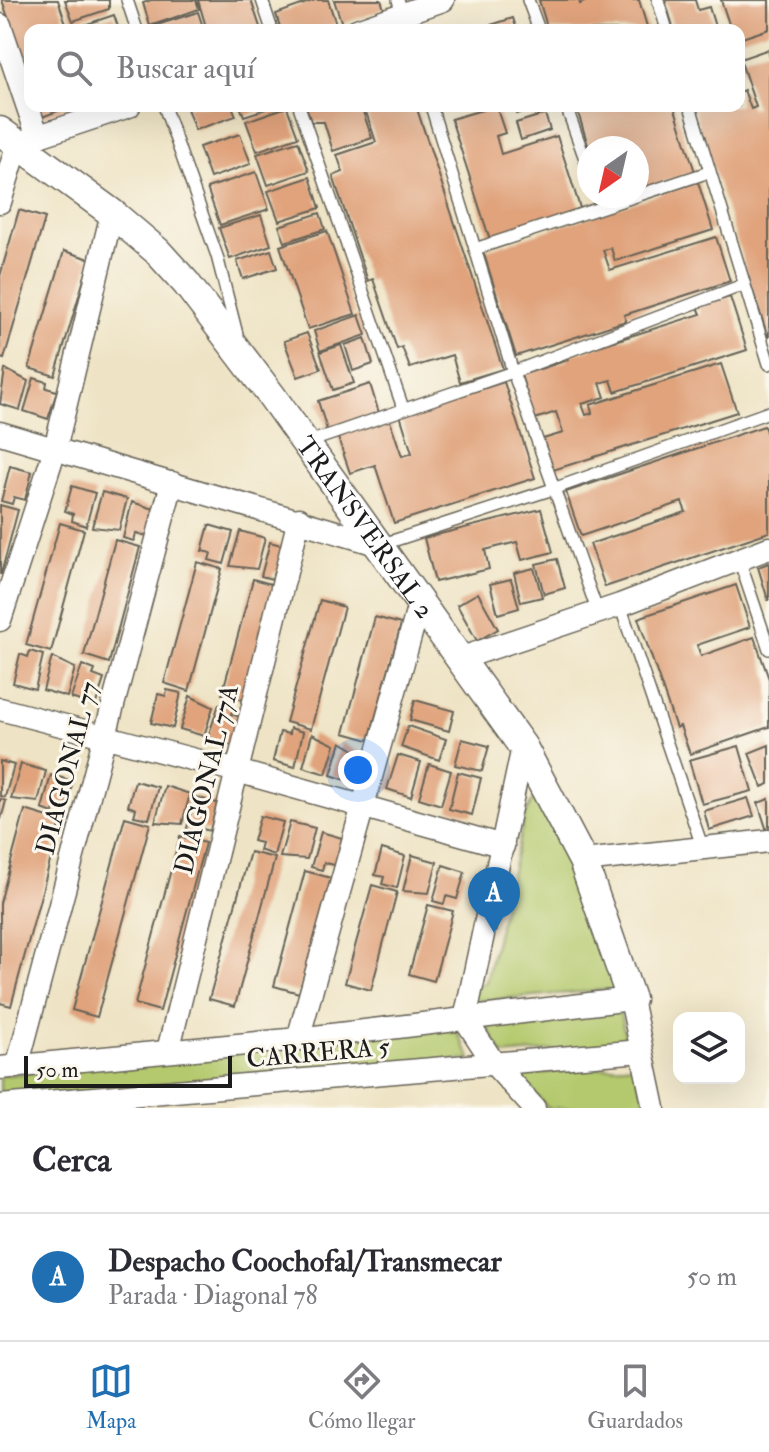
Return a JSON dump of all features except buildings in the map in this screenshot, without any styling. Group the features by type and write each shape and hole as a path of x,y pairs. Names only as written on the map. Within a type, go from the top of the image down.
{"street":[{"path":"375,24 443,0"},
{"path":"0,25 19,137 0,202"},
{"path":"19,137 108,112"},
{"name":"TRANSVERSAL 2","path":"19,137 157,251 186,283 242,355 462,658 523,747 583,861 631,999"},
{"path":"0,620 55,449 112,213"},
{"path":"0,433 380,545"},
{"name":"DIAGONAL 77","path":"9,1068 104,737 172,483"},
{"name":"DIAGONAL 77A","path":"168,1051 299,519"},
{"path":"462,658 598,613 769,548"},
{"path":"298,1039 420,601"},
{"path":"0,709 237,771 503,846"},
{"path":"523,747 465,1019 495,1065 534,1108"},
{"path":"583,861 769,841"},
{"path":"631,999 654,1108"},
{"name":"CARRERA 5","path":"9,1068 298,1039 631,999"},
{"name":"CARRERA 5","path":"0,1106 641,1051"}],"lane":[{"path":"127,0 135,24"},
{"path":"262,0 270,24"},
{"path":"528,0 537,24"},
{"path":"658,0 665,24"},
{"path":"166,112 217,256 242,355"},
{"path":"301,112 403,408"},
{"path":"433,112 513,372 598,613"},
{"path":"568,112 577,137"},
{"path":"692,112 769,364"},
{"path":"649,189 709,172"},
{"path":"475,249 584,208"},
{"path":"306,443 513,372 743,285"},
{"path":"380,545 553,489 769,412"},
{"path":"739,559 769,649"},
{"path":"620,605 702,846"}],"green space":[{"path":"534,797 573,865 616,989 473,1001 473,988 486,982 525,815"},
{"path":"619,1009 627,1044 503,1055 486,1025"},
{"path":"454,1026 471,1059 0,1098 0,1076"},
{"path":"633,1065 648,1108 548,1108 519,1075"}],"place":[{"name":"Despacho Coochofal/Transmecar","path":"494,933"}]}
